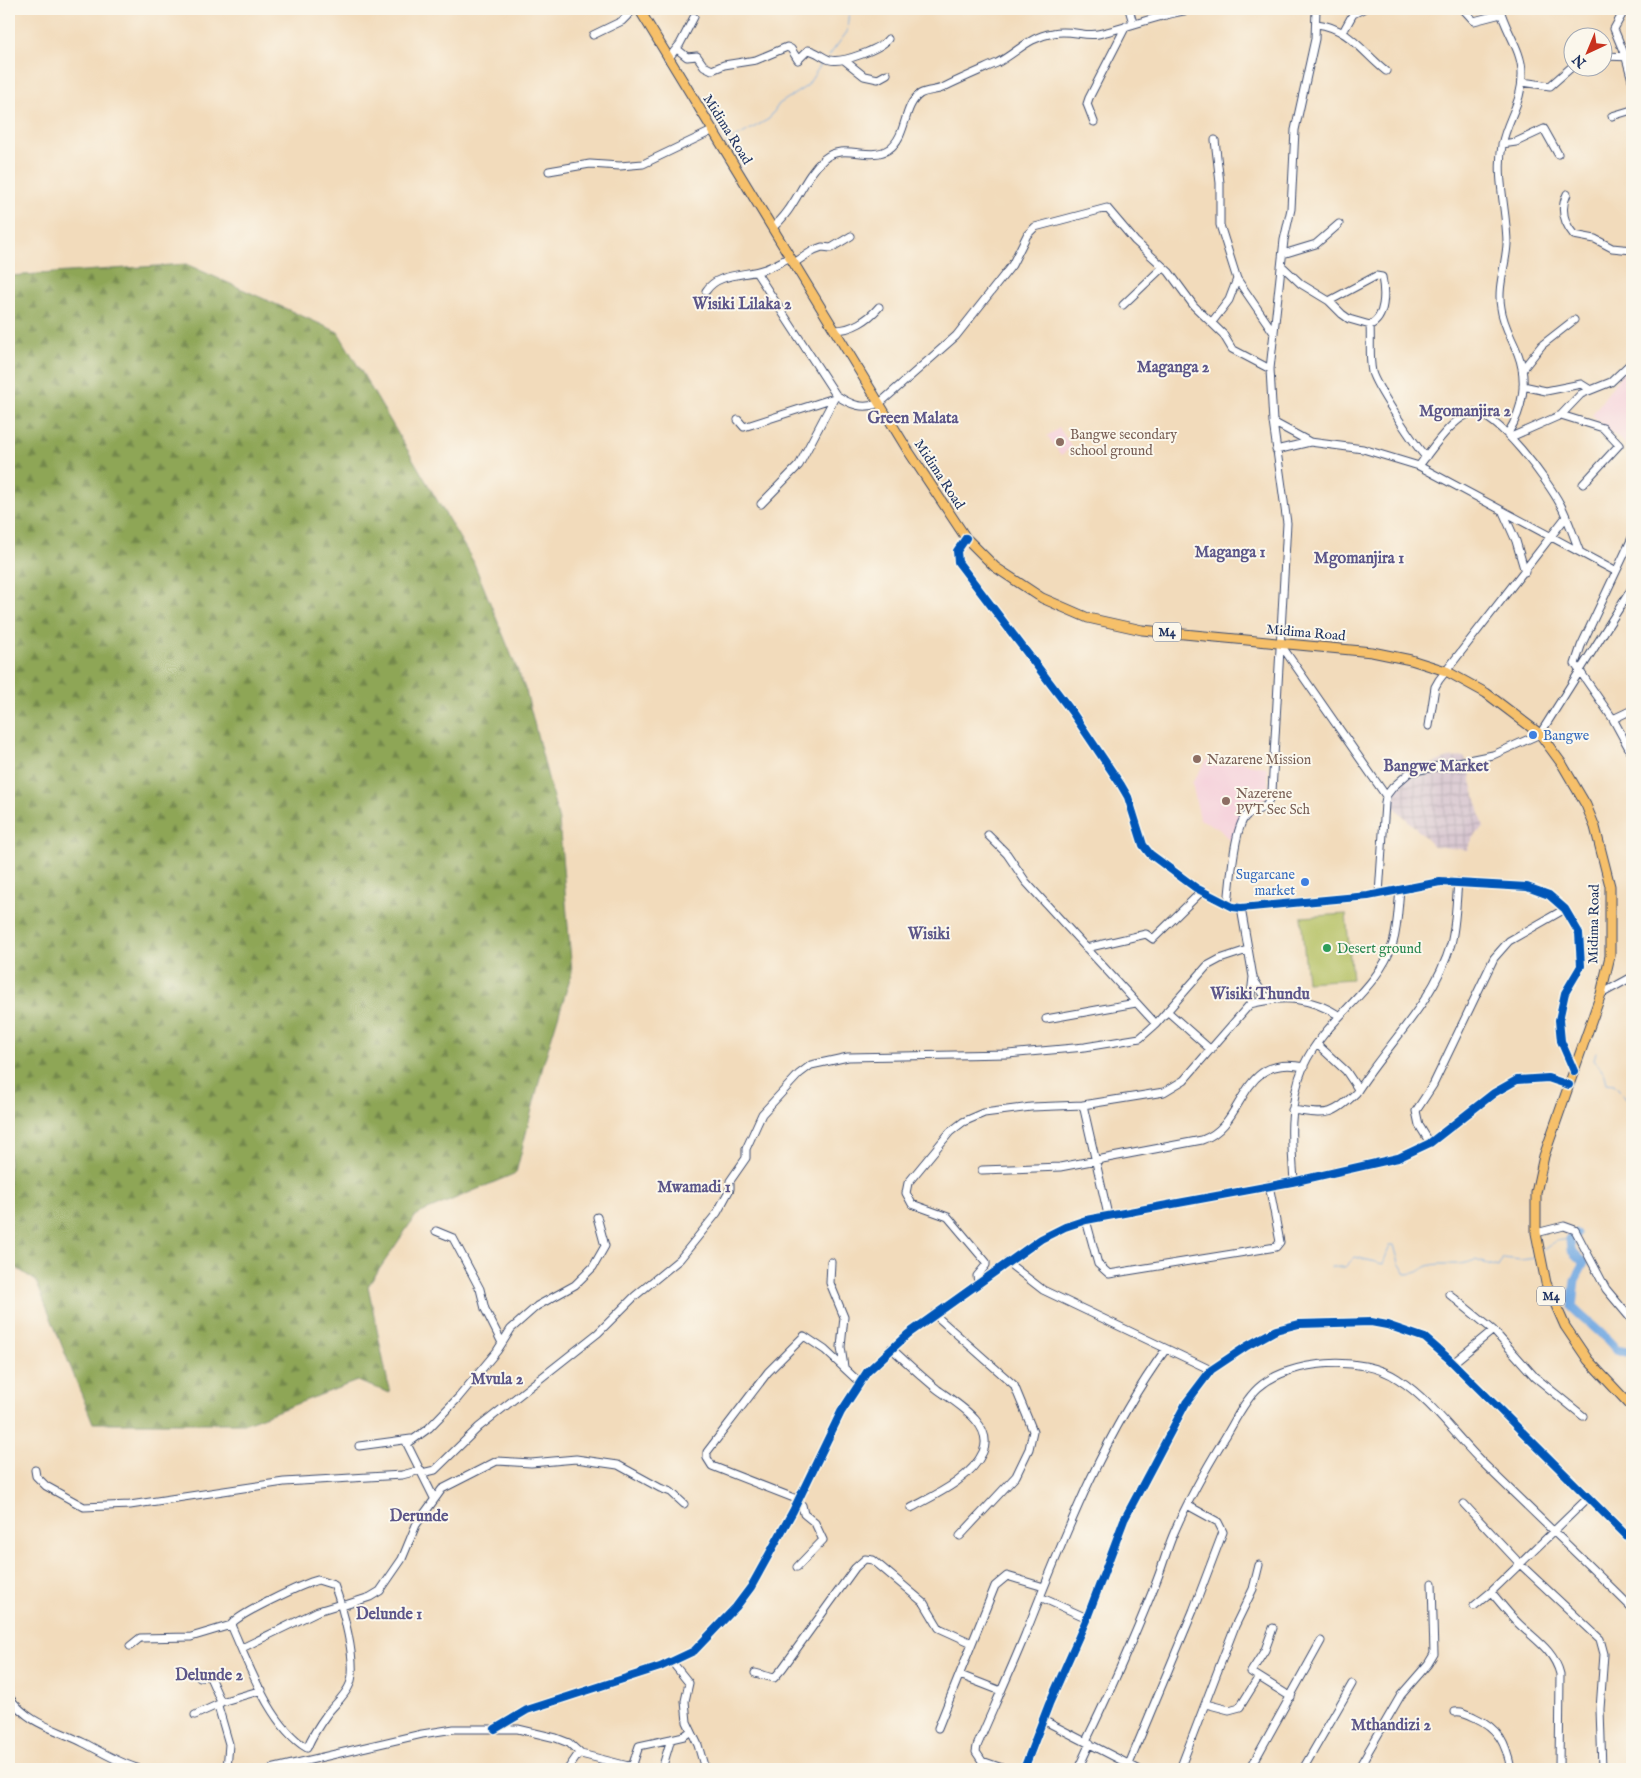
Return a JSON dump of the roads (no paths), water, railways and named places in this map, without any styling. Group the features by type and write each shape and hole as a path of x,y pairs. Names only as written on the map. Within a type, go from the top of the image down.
{"main road":[{"name":"Midima Road","path":"639,9 880,403 966,538 995,566 1020,584 1057,606 1088,618 1142,630 1281,645 1372,652 1411,660 1446,672 1486,693 1540,734 1562,764 1586,805 1595,827 1610,886 1610,956 1601,994 1547,1144 1539,1177 1535,1212 1536,1233 1546,1284 1565,1326 1588,1360 1632,1407"}],"street":[{"path":"594,35 620,22 634,9"},
{"path":"1094,122 1087,104 1130,25 1129,9"},
{"path":"772,228 786,216 813,170 825,157 838,152 878,153 890,148 900,137 911,104 921,94 940,89 999,62 1028,42 1052,33 1074,31 1089,35 1130,25 1162,14 1196,9"},
{"path":"1228,905 1233,858 1242,821 1250,813 1265,808 1270,800 1287,523 1276,450 1270,369 1282,254 1292,202 1295,130 1316,24 1316,9"},
{"path":"1343,32 1353,14 1363,9"},
{"path":"1463,9 1474,21 1501,11 1521,63 1522,82 1517,108 1502,144 1500,166 1507,246 1500,305 1506,327 1523,369 1523,386 1519,414 1510,435"},
{"path":"1625,9 1614,29 1629,57 1632,80"},
{"path":"668,59 677,50 694,17"},
{"path":"1316,24 1334,27 1343,32 1386,72"},
{"path":"677,50 687,57 697,56 704,66 712,70 724,65 756,60 787,47 791,49 798,60 808,50 832,60 844,60 852,55 882,47 888,39"},
{"path":"1614,56 1629,57"},
{"path":"844,60 864,76 878,79 887,74"},
{"path":"1522,82 1550,86 1564,73"},
{"path":"1612,116 1632,110"},
{"path":"549,171 584,164 620,166 642,164 714,130"},
{"path":"1502,144 1516,142 1544,130 1558,154"},
{"path":"1215,140 1220,183 1219,217 1238,279 1274,332"},
{"path":"1567,194 1563,205 1564,218 1574,235 1595,239 1612,248 1632,250"},
{"path":"756,272 796,330 835,396 865,408 880,403 956,336 1010,269 1027,235 1035,227 1107,208 1135,241 1174,278 1198,311 1212,322 1236,353 1270,369"},
{"path":"1282,254 1316,244 1339,224"},
{"path":"706,290 721,279 756,272 792,260 822,247 831,248 851,236"},
{"path":"1123,305 1162,266"},
{"path":"1282,266 1301,284 1329,301 1349,319 1370,325 1377,322 1381,316 1383,279 1381,275 1329,301"},
{"path":"1212,322 1229,300 1238,279"},
{"path":"835,330 845,330 858,324 872,315 879,307"},
{"path":"1523,369 1542,345 1574,320"},
{"path":"1370,325 1371,364 1375,380 1416,446 1426,457"},
{"path":"1510,435 1561,415 1576,398 1589,389 1611,382 1632,362"},
{"path":"1523,386 1546,391 1581,384 1589,389"},
{"path":"738,420 744,427 835,396"},
{"path":"762,504 799,465 835,396"},
{"path":"1420,466 1452,424 1471,413 1480,413 1488,417 1510,435 1560,503 1578,550"},
{"path":"1561,415 1603,428 1618,445 1583,484"},
{"path":"1273,422 1310,442"},
{"path":"1276,450 1310,442 1363,449 1420,466 1615,571"},
{"path":"1504,512 1516,541 1525,572"},
{"path":"1429,726 1435,687 1566,517"},
{"path":"966,538 957,551 958,562 1072,712 1121,785 1128,797 1143,845 1154,859 1201,892 1228,905 1241,908 1379,894 1428,883 1458,882 1527,887 1549,894 1565,909 1579,933 1581,966 1565,993 1561,1006 1559,1031 1563,1050 1574,1071"},
{"path":"1632,538 1581,646 1575,664 1613,719 1632,754"},
{"path":"1379,894 1386,796 1393,787 1410,772 1493,755 1540,734 1581,672 1632,588"},
{"path":"1281,645 1386,796"},
{"path":"1613,719 1632,710"},
{"path":"988,834 1006,854 1026,882 1065,922 1086,948 1156,1024"},
{"path":"1292,1110 1330,1113 1344,1105 1428,995 1438,976 1452,938 1458,882"},
{"path":"1294,1181 1290,1138 1292,1110 1304,1067 1340,1016 1369,982 1388,953 1395,934 1400,890"},
{"path":"1086,948 1146,934 1153,939 1201,892"},
{"path":"978,1282 977,1276 986,1265 986,1262 948,1217 912,1204 906,1193 908,1183 950,1132 984,1113 1008,1108 1083,1105 1171,1089 1184,1080 1250,1004 1252,977 1241,908"},
{"path":"1430,1143 1419,1125 1416,1111 1433,1085 1494,958 1509,941 1565,909"},
{"path":"35,1470 36,1476 46,1486 84,1507 130,1504 284,1482 402,1475 435,1470 480,1427 598,1333 635,1296 680,1259 712,1219 728,1192 730,1181 746,1158 746,1149 762,1114 799,1074 811,1065 848,1057 1008,1054 1085,1047 1140,1038 1156,1024 1207,966 1220,959 1247,950"},
{"path":"1252,977 1261,991 1272,999"},
{"path":"1601,994 1632,977"},
{"path":"1250,1004 1272,999 1305,999 1315,1002 1340,1016"},
{"path":"1046,1019 1136,1003"},
{"path":"1168,1011 1211,1050"},
{"path":"1318,1046 1346,1071 1358,1088"},
{"path":"982,1170 1060,1167 1209,1138 1224,1125 1250,1086 1266,1069 1284,1064 1304,1067"},
{"path":"495,1729 527,1710 672,1662 694,1651 736,1607 751,1587 798,1501 841,1412 859,1382 891,1348 934,1314 1051,1233 1086,1220 1294,1181 1398,1158 1430,1143 1494,1094 1517,1080 1548,1078 1569,1085"},
{"path":"1083,1105 1108,1216"},
{"path":"1086,1220 1098,1264 1109,1274 1276,1247 1280,1242 1270,1185"},
{"path":"359,1446 410,1439 435,1423 479,1373 511,1330 537,1306 572,1288 593,1267 605,1246 597,1217"},
{"path":"1536,1233 1564,1226 1574,1230 1606,1289 1632,1320"},
{"path":"436,1231 453,1238 480,1289 485,1309 502,1343"},
{"path":"831,1262 830,1282 844,1317 841,1348 844,1368"},
{"path":"1007,1262 1043,1290 1211,1370"},
{"path":"1449,1294 1493,1330 1526,1369 1583,1416"},
{"path":"934,1314 962,1341 986,1358 1014,1385 1033,1431 1029,1449 1016,1476 960,1536"},
{"path":"1024,1769 1087,1618 1124,1520 1186,1403 1211,1370 1247,1346 1276,1330 1299,1324 1371,1322 1387,1325 1425,1338 1453,1363 1589,1497 1632,1542"},
{"path":"1453,1363 1493,1330"},
{"path":"797,1567 824,1540 815,1523 804,1514 802,1505 798,1501 712,1466 707,1458 707,1452 762,1379 804,1336 825,1350 859,1382"},
{"path":"891,1348 938,1389 970,1413 979,1426 984,1442 982,1454 959,1479 911,1508"},
{"path":"1004,1769 982,1761 976,1752 1064,1537 1144,1379 1166,1349"},
{"path":"1078,1769 1187,1505 1231,1427 1252,1395 1260,1386 1275,1377 1303,1368 1328,1364 1372,1366 1388,1373 1415,1392 1484,1464 1632,1608"},
{"path":"410,1439 407,1447 434,1498"},
{"path":"242,1648 318,1611 370,1597 380,1591 402,1559 410,1535 434,1498 451,1483 497,1461 531,1463 576,1459 618,1466 671,1492 684,1504"},
{"path":"1474,1606 1521,1565 1589,1497"},
{"path":"1464,1504 1521,1565 1600,1638 1603,1645 1604,1662 1600,1708 1602,1769"},
{"path":"1128,1767 1193,1611 1223,1532 1218,1522 1187,1505"},
{"path":"755,1673 774,1678 796,1653 817,1619 855,1568 866,1559 873,1560 928,1608 941,1630 972,1643"},
{"path":"1180,1769 1235,1626 1252,1589 1259,1565"},
{"path":"938,1728 992,1590 1006,1576 1012,1576 1044,1587"},
{"path":"130,1646 140,1638 191,1637 232,1625 241,1616 315,1581 334,1585 342,1605 352,1667 350,1684 325,1716 307,1748"},
{"path":"1358,1769 1401,1695 1428,1664 1434,1654 1432,1583"},
{"path":"1491,1592 1516,1621 1544,1646 1558,1664 1560,1674 1558,1769"},
{"path":"1040,1596 1087,1618"},
{"path":"232,1625 262,1690 277,1716 307,1748 310,1761"},
{"path":"1274,1628 1265,1650 1251,1672 1290,1696"},
{"path":"1250,1769 1321,1642"},
{"path":"672,1662 690,1683 685,1708 705,1769"},
{"path":"200,1677 208,1675 220,1703 229,1744 227,1769"},
{"path":"960,1675 1001,1691"},
{"path":"1206,1704 1229,1710 1240,1707 1258,1678"},
{"path":"1302,1769 1352,1684"},
{"path":"195,1715 220,1703 262,1690"},
{"path":"9,1697 19,1710 37,1723 84,1743 118,1762 140,1769"},
{"path":"1455,1712 1462,1712 1483,1721 1496,1731 1504,1743 1512,1769"},
{"path":"1043,1720 1088,1742 1128,1767 1138,1769"},
{"path":"271,1769 422,1734 449,1730 495,1729 518,1729 556,1738 569,1743 578,1753 640,1769"},
{"path":"628,1766 632,1764 639,1746 684,1736 691,1731"},
{"path":"662,1769 671,1739"},
{"path":"568,1769 578,1753"}],"waterway":[{"path":"829,56 847,32 849,9"},
{"path":"726,143 769,119 779,104 807,86 824,60"},
{"path":"1596,1052 1594,1059 1605,1075 1607,1083 1614,1084 1632,1105"},
{"path":"1576,1234 1570,1239 1571,1250 1584,1263 1575,1280 1572,1307 1608,1340 1616,1350 1632,1353"},
{"path":"1543,1250 1556,1241 1570,1239"},
{"path":"1331,1267 1345,1267 1355,1257 1383,1264 1390,1245 1394,1245 1399,1263 1406,1274 1434,1265 1463,1264 1475,1260 1498,1267 1503,1258 1521,1260 1535,1258"}],"place":[{"name":"Bangwe secondary school ground","path":"1060,442"},
{"name":"Bangwe","path":"1533,735"},
{"name":"Nazarene Mission","path":"1197,759"},
{"name":"Nazerene PVT Sec Sch","path":"1226,801"},
{"name":"Sugarcane market","path":"1305,882"},
{"name":"Desert ground","path":"1327,948"}],"district":[{"name":"Wisiki Lilaka 2","path":"742,303"},
{"name":"Maganga 2","path":"1173,366"},
{"name":"Mgomanjira 2","path":"1465,410"},
{"name":"Green Malata","path":"913,417"},
{"name":"Maganga 1","path":"1230,551"},
{"name":"Mgomanjira 1","path":"1359,557"},
{"name":"Bangwe Market","path":"1436,765"},
{"name":"Wisiki","path":"929,933"},
{"name":"Wisiki Thundu","path":"1260,993"},
{"name":"Mwamadi 1","path":"694,1186"},
{"name":"Mvula 2","path":"497,1378"},
{"name":"Derunde","path":"419,1515"},
{"name":"Delunde 1","path":"389,1613"},
{"name":"Delunde 2","path":"209,1674"},
{"name":"Mthandizi 2","path":"1391,1724"}]}
